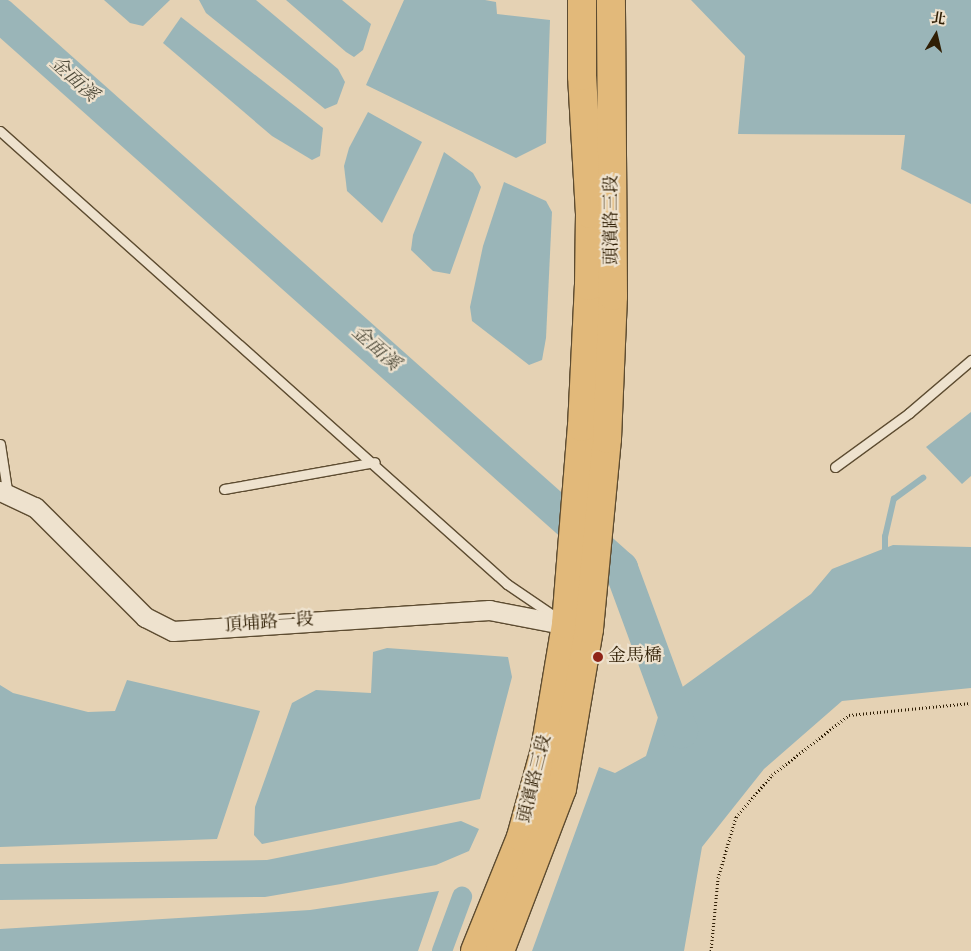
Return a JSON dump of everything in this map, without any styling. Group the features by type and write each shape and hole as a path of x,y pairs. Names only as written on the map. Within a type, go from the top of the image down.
{"main road":[{"name":"頭濱路三段","path":"500,951 562,789 574,618 590,214 582,76 582,0"},
{"name":"頭濱路三段","path":"475,951 521,838 545,750 574,618 606,439 613,296 611,0"}],"street":[{"name":"頂埔路一段","path":"4,493 35,507 145,617 173,630 489,610 574,618"}],"lane":[{"path":"0,131 375,462 507,584 574,618"},
{"path":"834,467 909,413 971,360"},
{"path":"0,444 4,493"},
{"path":"224,489 375,462"}],"path":[{"path":"711,951 718,878 736,817 772,776 849,715 971,704"}],"water":[{"path":"104,0 170,0 143,26 130,23"},
{"path":"199,0 256,0 338,69 345,82 337,104 325,109 206,13"},
{"path":"286,0 342,0 371,24 363,50 354,57 346,52"},
{"path":"404,0 485,0 496,2 497,14 550,20 546,143 516,158 366,85"},
{"path":"691,0 971,0 971,204 901,169 905,135 738,134 745,56"},
{"path":"181,17 323,128 320,156 312,160 272,136 163,43"},
{"path":"368,112 422,142 382,223 347,191 344,166 349,148"},
{"path":"444,152 473,173 481,187 450,274 433,271 411,250 413,235"},
{"path":"504,182 546,201 552,212 546,338 542,360 529,365 472,321 470,307 483,246"},
{"path":"971,412 971,476 962,484 926,447"},
{"path":"893,545 971,547 971,688 842,701 764,769 702,847 684,951 532,951 599,767 615,773 646,756 663,701 811,594 832,569"},
{"path":"387,648 508,657 512,677 480,799 262,844 254,835 255,807 292,703 316,690 371,693 373,652"},
{"path":"127,680 260,711 217,839 0,847 0,685 13,693 88,712 115,711"},
{"path":"461,821 479,829 469,851 436,865 341,884 265,897 0,900 0,864 267,860"},
{"path":"439,891 418,951 0,951 0,929 310,910"}],"waterway":[{"name":"金面溪","path":"0,15 621,568 681,731"},
{"path":"885,557 885,537 894,499 923,478"},
{"path":"442,951 462,897"}],"place":[{"name":"金馬橋","path":"598,657"}]}
